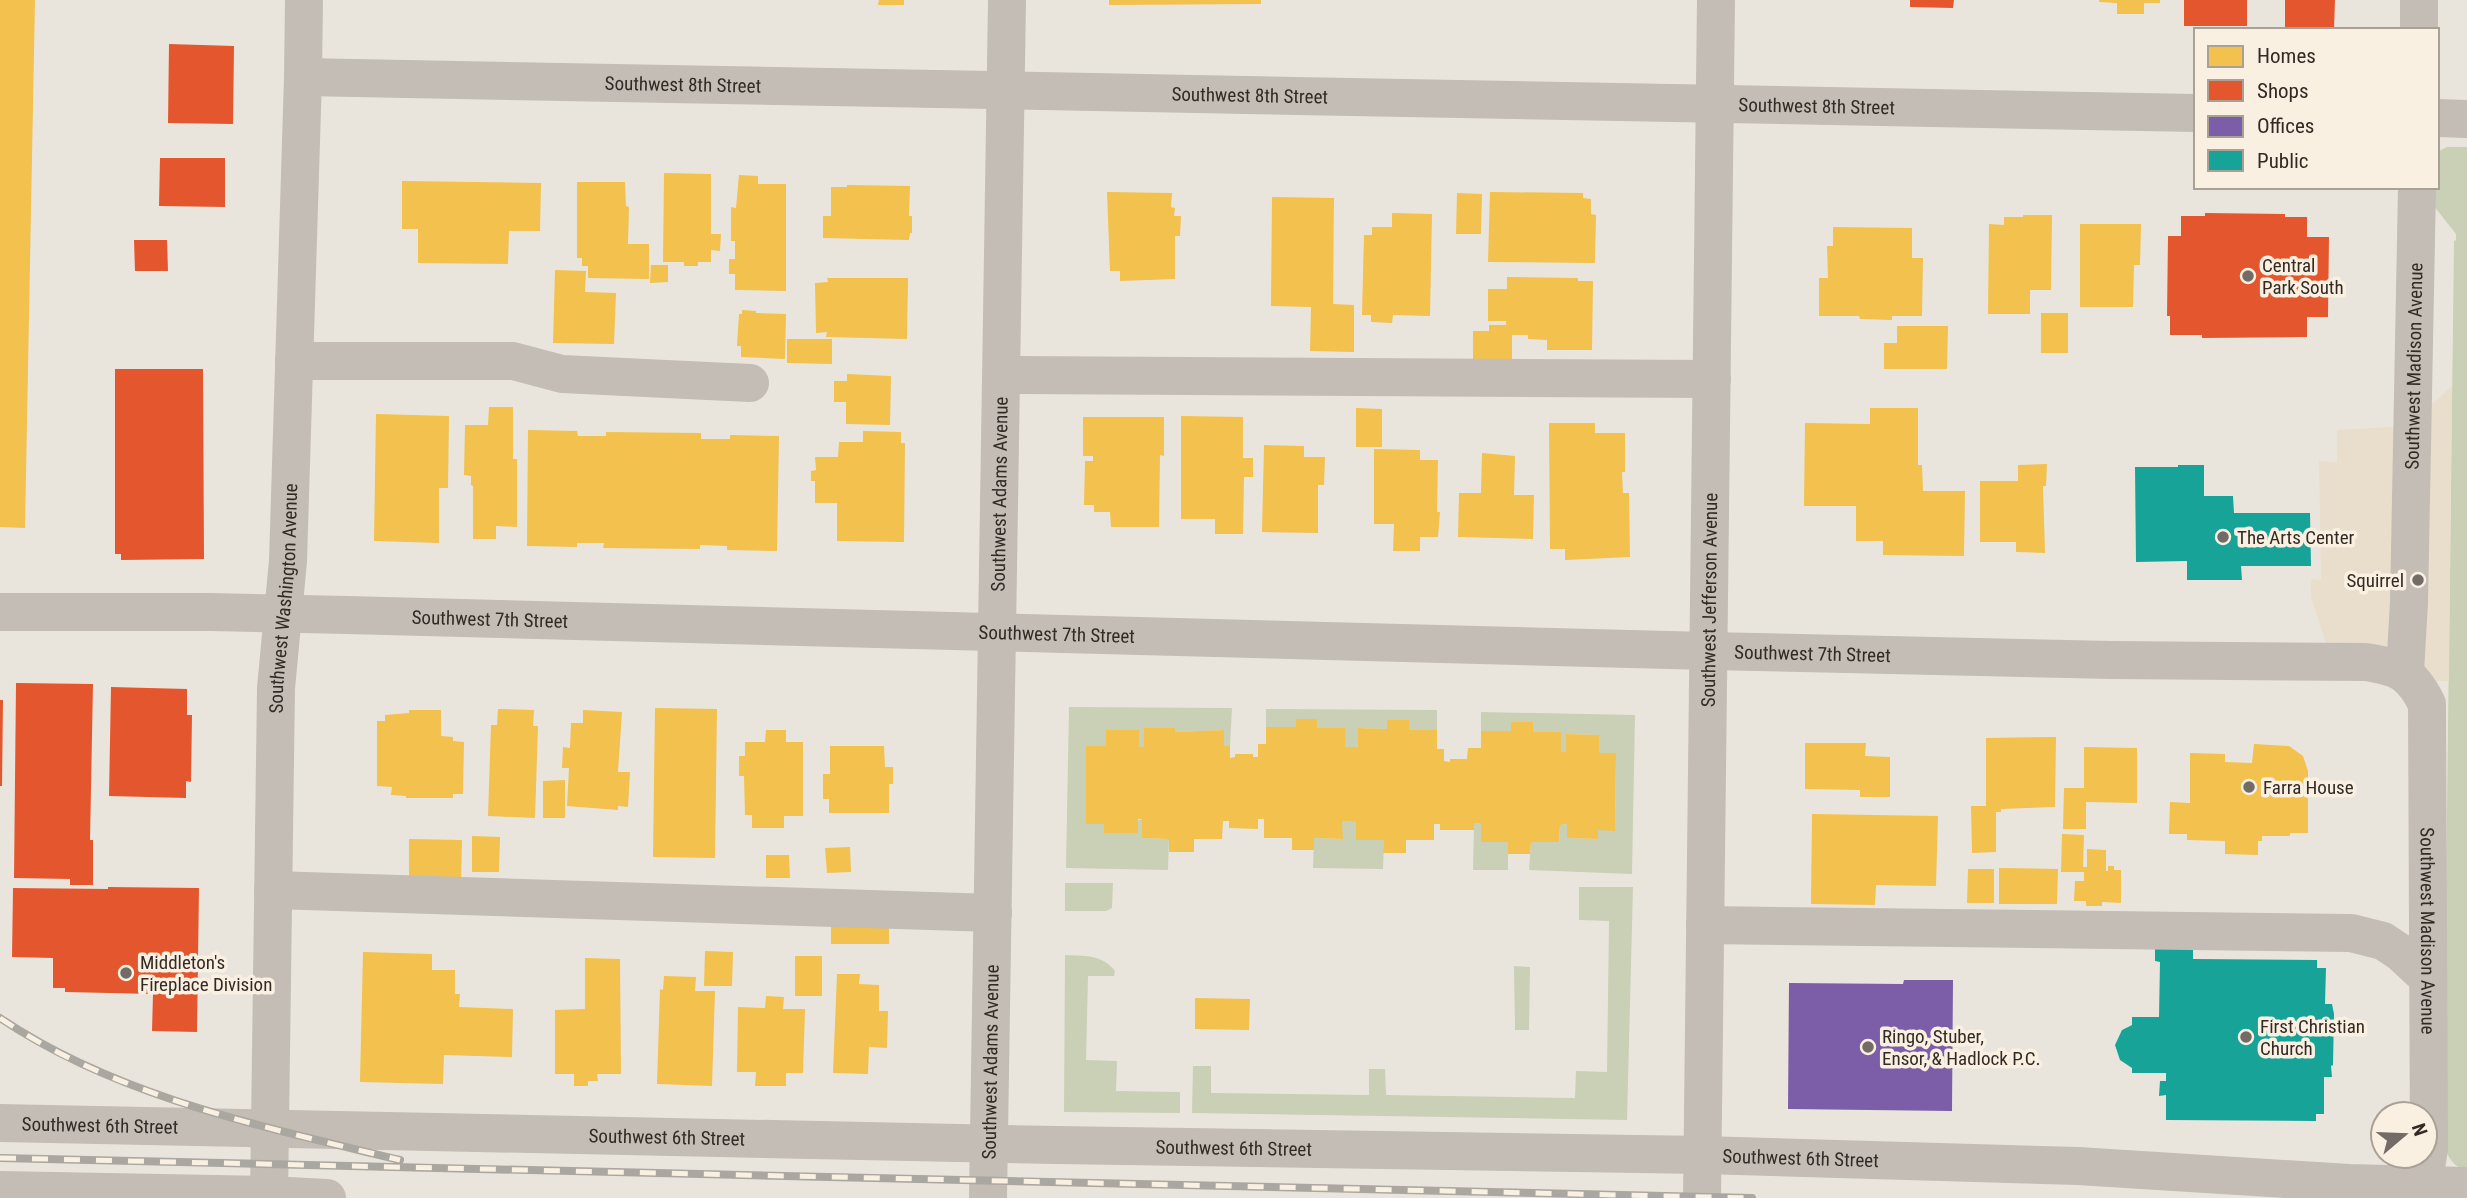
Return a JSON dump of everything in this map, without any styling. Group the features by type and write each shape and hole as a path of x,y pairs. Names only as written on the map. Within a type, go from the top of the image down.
{"street":[{"name":"Southwest Washington Avenue","path":"269,1196 276,688 288,561 304,0"},
{"name":"Southwest Adams Avenue","path":"988,1198 1007,0"},
{"name":"Southwest Jefferson Avenue","path":"1702,1198 1716,0"},
{"path":"2419,0 2419,28"},
{"name":"Southwest 8th Street","path":"303,77 2194,113"},
{"path":"2439,118 2467,119"},
{"name":"Southwest Madison Avenue","path":"2417,189 2409,602 2405,672 2420,690 2427,704 2429,1149 2423,1191"},
{"path":"294,361 513,361 562,374 750,383"},
{"path":"1002,375 1712,379"},
{"name":"Southwest 7th Street","path":"0,612 283,614 2112,660 2365,662 2390,666 2405,672"},
{"path":"273,890 993,913"},
{"path":"1705,925 2351,933 2383,941 2401,953 2427,978"},
{"name":"Southwest 6th Street","path":"0,1123 1703,1155 2078,1166 2349,1183 2423,1191 2467,1186"},
{"path":"0,1190 327,1198"}],"green space":[{"path":"2447,147 2467,147 2467,1171 2449,1158 2443,1136 2456,234 2433,205 2427,189 2439,189 2439,151"},
{"path":"1069,707 1232,708 1230,746 1224,746 1224,730 1175,732 1175,728 1144,728 1144,747 1139,747 1138,730 1106,730 1106,746 1087,747 1086,824 1104,824 1104,833 1142,819 1143,838 1169,839 1168,870 1066,868"},
{"path":"1266,709 1437,710 1437,730 1409,730 1409,720 1388,720 1387,729 1358,728 1358,747 1345,747 1345,728 1317,728 1317,719 1296,719 1296,727 1266,727"},
{"path":"1481,712 1635,715 1632,874 1529,870 1531,842 1559,842 1560,825 1567,824 1568,838 1598,839 1598,830 1615,830 1616,753 1599,753 1599,735 1567,734 1566,752 1561,752 1561,732 1533,732 1511,722 1511,731 1481,731"},
{"path":"1342,821 1356,822 1384,840 1383,869 1313,868 1314,838 1342,839"},
{"path":"1474,823 1481,823 1481,842 1508,842 1508,870 1473,870"},
{"path":"1065,883 1113,883 1112,908 1106,911 1065,911"},
{"path":"1579,887 1633,887 1627,1120 1192,1113 1193,1066 1211,1066 1211,1093 1369,1095 1369,1069 1385,1069 1386,1095 1575,1098 1576,1071 1607,1072 1609,921 1579,920"},
{"path":"1065,955 1098,959 1115,971 1114,976 1088,976 1086,1060 1117,1061 1116,1091 1180,1092 1180,1113 1064,1112"},
{"path":"1514,966 1530,967 1529,1030 1515,1030"}],"shaded area":[{"path":"2452,386 2449,681 2421,681 2328,649 2311,597 2311,579 2321,580 2319,461 2337,462 2337,430 2409,426"}],"building: Homes":[{"path":"0,0 35,0 25,528 0,527"},
{"path":"879,0 904,0 904,5 878,5"},
{"path":"1109,0 1261,0 1261,4 1109,5"},
{"path":"2099,0 2160,0 2160,3 2144,3 2144,14 2117,14 2117,3"},
{"path":"664,173 711,174 711,234 721,234 720,251 711,250 711,262 684,266 684,262 663,262"},
{"path":"739,175 758,176 758,184 786,184 786,291 735,290 735,274 729,274 729,259 735,259 735,241 731,241 731,207 736,208"},
{"path":"402,181 541,183 540,231 509,231 508,264 418,263 418,229 402,229"},
{"path":"577,182 625,182 626,206 629,207 628,244 649,244 649,279 588,278 588,266 582,266 582,258 577,258"},
{"path":"910,186 909,216 912,216 912,233 909,240 823,238 823,216 831,216 831,187"},
{"path":"1107,192 1172,193 1171,207 1175,208 1174,216 1181,216 1180,236 1175,236 1175,279 1120,281 1120,271 1110,271"},
{"path":"1490,192 1583,193 1583,198 1591,199 1591,214 1596,215 1595,263 1488,262"},
{"path":"1457,193 1482,194 1481,234 1456,234"},
{"path":"1272,197 1334,198 1333,304 1354,305 1354,352 1310,351 1311,307 1271,306"},
{"path":"1392,213 1432,214 1430,316 1393,315 1392,323 1371,322 1371,315 1362,315 1364,235 1372,235 1372,227 1392,227"},
{"path":"2052,215 2051,290 2030,290 2030,314 1988,314 1989,224 2004,225 2004,217"},
{"path":"2080,224 2141,224 2140,265 2134,265 2133,307 2080,307"},
{"path":"1833,227 1912,228 1912,258 1923,258 1922,316 1892,316 1892,320 1860,319 1859,316 1819,316 1819,278 1828,278 1827,246 1833,246"},
{"path":"651,265 668,265 668,282 650,283"},
{"path":"555,270 586,271 585,292 616,293 614,344 553,343"},
{"path":"1507,277 1578,278 1578,281 1593,281 1592,350 1547,350 1547,340 1528,339 1528,335 1512,335 1512,366 1473,366 1473,331 1489,331 1489,325 1506,325 1506,321 1488,321 1488,289 1507,289"},
{"path":"827,278 908,278 907,339 826,337 827,332 816,333 815,283 828,282"},
{"path":"742,310 786,314 785,359 741,357 741,346 737,346 739,314 742,314"},
{"path":"2041,313 2068,313 2068,353 2041,353"},
{"path":"1897,326 1948,326 1947,369 1884,369 1884,343 1897,343"},
{"path":"787,339 832,339 832,364 787,363"},
{"path":"847,374 891,376 890,425 846,424 846,402 834,402 834,381 847,381"},
{"path":"489,407 513,407 513,459 517,459 517,527 496,526 496,539 473,539 473,486 471,476 464,475 465,425 488,425"},
{"path":"1356,408 1382,409 1382,447 1356,447"},
{"path":"1870,408 1918,408 1918,465 1922,465 1923,491 1965,491 1964,556 1883,555 1883,541 1856,541 1856,506 1804,506 1805,423 1870,424"},
{"path":"376,414 449,416 448,488 439,488 439,543 374,541"},
{"path":"1181,416 1243,417 1243,458 1253,458 1253,477 1244,477 1243,534 1215,534 1215,519 1181,519"},
{"path":"1083,417 1164,417 1164,456 1160,455 1159,527 1111,527 1110,512 1094,512 1094,505 1084,505 1085,461 1093,461 1093,456 1083,456"},
{"path":"1549,423 1595,423 1595,433 1625,433 1625,472 1622,472 1623,493 1629,493 1630,557 1565,560 1565,549 1550,549"},
{"path":"528,430 577,431 578,436 606,436 606,432 701,433 701,439 730,439 730,435 779,436 777,551 727,550 727,546 700,545 700,549 603,548 604,543 577,543 577,547 527,546"},
{"path":"863,431 901,432 901,443 905,443 904,542 837,541 837,503 815,503 815,481 811,481 811,471 816,470 815,457 838,457 839,442 863,442"},
{"path":"1264,445 1304,446 1304,457 1325,457 1324,485 1318,485 1318,533 1262,532"},
{"path":"1374,449 1420,450 1420,460 1438,460 1438,537 1420,537 1420,551 1393,551 1394,524 1374,524"},
{"path":"1482,453 1515,456 1514,495 1534,495 1533,539 1458,537 1459,493 1481,493"},
{"path":"2047,464 2046,486 2043,486 2045,553 2016,552 2016,542 1980,542 1980,481 2018,481 2018,465"},
{"path":"655,708 717,709 715,858 653,857"},
{"path":"498,709 534,710 533,726 538,726 535,818 488,816 491,725 497,725"},
{"path":"409,710 441,710 441,736 464,742 463,794 453,794 453,798 406,798 391,795 392,787 377,786 377,721 385,721 385,715 409,713"},
{"path":"583,710 622,712 618,772 630,772 628,807 618,806 618,810 567,806 569,768 562,768 563,747 570,748 571,723 583,723"},
{"path":"1296,719 1317,719 1317,728 1345,728 1345,747 1358,747 1358,728 1387,729 1387,720 1409,720 1409,730 1437,730 1437,749 1444,749 1444,761 1450,762 1450,759 1467,759 1468,748 1481,748 1481,731 1511,731 1511,722 1533,722 1533,732 1561,732 1561,752 1566,752 1566,734 1599,735 1599,753 1616,753 1615,831 1598,830 1598,839 1567,838 1567,824 1560,825 1559,842 1531,842 1530,854 1508,854 1508,842 1481,842 1481,823 1474,823 1474,830 1440,830 1440,824 1434,824 1434,840 1406,840 1406,853 1383,853 1384,840 1356,840 1356,822 1342,821 1343,839 1314,838 1314,850 1292,850 1292,838 1264,838 1264,819 1258,819 1258,829 1229,828 1229,821 1223,821 1222,839 1194,839 1194,852 1169,852 1169,839 1142,838 1142,819 1138,819 1138,833 1104,833 1104,824 1086,824 1086,746 1106,746 1106,730 1139,730 1139,747 1144,747 1144,728 1175,728 1175,732 1224,730 1224,746 1230,746 1230,758 1235,757 1235,754 1253,754 1253,757 1258,757 1258,744 1266,744 1266,727 1296,727"},
{"path":"766,730 786,730 786,742 803,742 803,816 784,816 784,828 752,828 752,815 745,815 744,776 739,776 739,756 745,756 745,742 765,742"},
{"path":"2056,737 2055,807 2001,809 2001,812 1996,812 1996,852 1972,853 1971,806 1986,806 1986,738"},
{"path":"1805,743 1866,743 1865,756 1890,757 1890,797 1860,797 1860,790 1805,789"},
{"name":"Farra House","path":"2254,744 2289,746 2303,756 2308,771 2308,833 2262,836 2262,841 2258,841 2258,855 2225,854 2225,841 2187,840 2187,834 2169,834 2170,802 2190,803 2190,753 2225,754 2225,762 2252,763"},
{"path":"830,746 884,746 885,767 893,767 893,784 889,784 889,813 829,813 829,799 823,799 823,774 830,774"},
{"path":"2084,747 2137,748 2137,803 2086,802 2086,829 2063,829 2064,788 2084,788"},
{"path":"565,780 565,818 543,818 543,781"},
{"path":"1812,814 1938,816 1936,886 1876,885 1875,905 1811,904"},
{"path":"2062,834 2084,835 2083,867 2087,867 2087,849 2106,850 2106,871 2108,866 2121,870 2121,903 2102,902 2102,906 2086,906 2086,901 2074,901 2075,881 2084,881 2084,872 2061,872"},
{"path":"472,836 500,837 499,872 472,872"},
{"path":"409,839 462,840 461,883 409,882"},
{"path":"850,847 851,872 827,873 825,848"},
{"path":"766,855 789,855 790,878 766,878"},
{"path":"1999,868 2058,869 2057,904 1999,904"},
{"path":"1968,869 1994,869 1994,903 1967,903"},
{"path":"831,918 889,918 889,944 831,944"},
{"path":"705,951 733,952 732,986 704,986"},
{"path":"363,952 432,954 432,970 455,970 455,994 460,994 459,1007 513,1009 512,1057 444,1055 443,1084 360,1082"},
{"path":"795,956 822,956 822,996 795,996"},
{"path":"585,958 620,959 621,1074 597,1074 598,1081 588,1081 588,1086 574,1086 574,1074 555,1074 555,1010 585,1009"},
{"path":"837,974 860,974 859,984 879,985 879,1011 888,1011 887,1048 869,1047 868,1074 833,1073"},
{"path":"664,976 696,977 695,991 715,991 712,1086 657,1084 660,989 663,990"},
{"path":"766,996 784,997 783,1009 805,1009 803,1073 786,1073 786,1086 755,1086 756,1072 737,1072 738,1007 765,1008"},
{"path":"1195,998 1250,999 1249,1030 1195,1029"}],"building: Shops":[{"path":"1910,0 1954,0 1953,8 1910,7"},
{"path":"2184,0 2247,0 2247,26 2184,26"},
{"path":"2285,0 2335,0 2334,28 2285,28"},
{"path":"169,44 234,46 233,124 168,123"},
{"path":"160,158 225,158 225,207 159,206"},
{"name":"Central Park South","path":"2205,213 2285,214 2285,217 2307,217 2307,237 2329,237 2328,317 2307,317 2307,337 2202,338 2202,335 2170,335 2170,316 2167,316 2168,236 2181,236 2181,216 2205,216"},
{"path":"134,240 167,240 168,271 135,271"},
{"path":"115,369 203,369 204,559 121,560 121,554 115,554"},
{"path":"16,683 93,684 90,840 93,840 93,885 70,885 70,879 14,878"},
{"path":"111,687 187,689 187,715 192,715 191,782 186,781 186,798 109,796"},
{"path":"0,700 3,700 2,786 0,786"},
{"name":"Middleton's Fireplace Division","path":"13,888 199,888 197,1032 152,1031 153,994 65,992 65,988 53,988 53,958 12,957"}],"building: Offices":[{"path":"1904,980 1953,980 1952,1111 1788,1109 1789,983 1903,984"}],"building: Public":[{"name":"The Arts Center","path":"2204,465 2204,496 2233,496 2234,513 2310,513 2311,566 2241,566 2242,580 2187,580 2187,561 2136,562 2135,467"},
{"path":"2155,947 2193,947 2193,959 2317,960 2317,968 2326,968 2325,1004 2332,1004 2334,1014 2332,1077 2324,1077 2324,1114 2316,1114 2316,1121 2166,1120 2166,1095 2159,1096 2160,1081 2166,1081 2166,1073 2132,1073 2132,1068 2120,1060 2115,1045 2122,1030 2132,1025 2132,1017 2159,1017 2160,962 2155,961"}],"railway":[{"path":"0,1018 45,1045 142,1089 245,1121 400,1160"},
{"path":"0,1158 1752,1198"}],"place":[{"name":"Central Park South","path":"2248,276"},
{"name":"The Arts Center","path":"2223,537"},
{"name":"Squirrel","path":"2418,580"},
{"name":"Farra House","path":"2249,787"},
{"name":"Middleton's Fireplace Division","path":"126,973"},
{"name":"First Christian Church","path":"2246,1037"},
{"name":"Ringo, Stuber, Ensor, & Hadlock P.C.","path":"1868,1047"}]}
